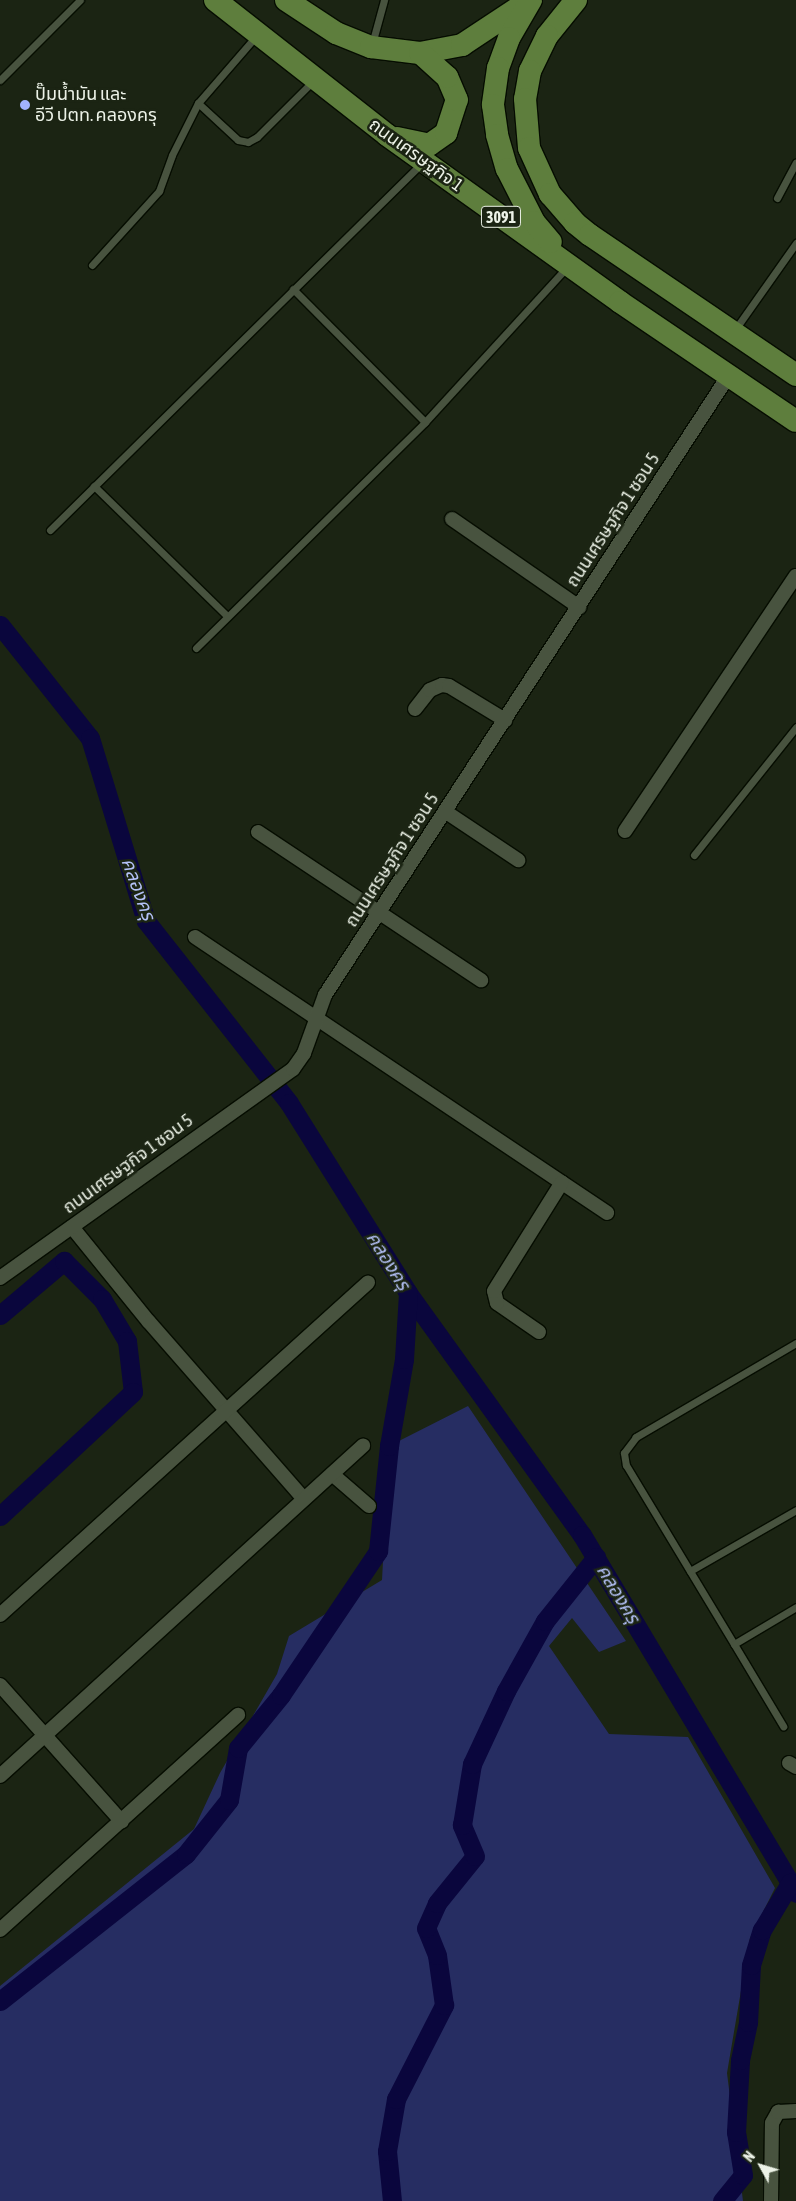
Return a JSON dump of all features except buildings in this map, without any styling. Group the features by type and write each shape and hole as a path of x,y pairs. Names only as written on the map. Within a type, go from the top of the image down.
{"main road":[{"name":"ถนนเศรษฐกิจ 1","path":"215,0 423,162 599,284 620,302 796,421"},
{"path":"286,0 336,34 371,46 420,53 462,45 493,27 529,0"},
{"path":"529,0 509,38 498,68 493,105 497,136 507,169 534,222 555,248 599,284"},
{"path":"576,0 547,36 530,71 525,125 539,174 561,209 575,223 796,375"},
{"path":"387,135 428,145 446,133 457,100 447,77 420,53"}],"street":[{"name":"ถนนเศรษฐกิจ 1 ซอน 5","path":"0,1278 293,1069 304,1053 325,995 506,720 729,375"},
{"path":"452,519 579,607"},
{"path":"625,830 796,576"},
{"path":"415,709 430,690 442,685 449,686 506,720"},
{"path":"446,812 518,860"},
{"path":"258,832 481,980"},
{"path":"195,937 607,1213"},
{"path":"539,1332 497,1303 494,1292 562,1182"},
{"path":"72,1227 225,1409 304,1499"},
{"path":"0,1615 225,1409 368,1283"},
{"path":"0,1776 363,1446"},
{"path":"332,1474 369,1506"},
{"path":"0,1685 47,1735 122,1822"},
{"path":"0,1930 122,1822 238,1715"},
{"path":"771,2201 772,2123 778,2112 796,2111"}],"lane":[{"path":"0,80 80,0"},
{"path":"371,46 384,0"},
{"path":"92,265 159,191 172,155 198,103 258,34"},
{"path":"198,103 238,140 248,142 258,137 314,79"},
{"path":"50,530 423,162"},
{"path":"777,198 796,163"},
{"path":"733,332 796,243"},
{"path":"196,648 226,615 425,422 569,265"},
{"path":"293,289 425,422"},
{"path":"94,486 226,615"},
{"path":"694,855 796,727"},
{"path":"783,1726 626,1465 624,1453 628,1444 796,1343"},
{"path":"690,1571 796,1510"},
{"path":"734,1644 796,1607"}],"shaded area":[{"path":"468,1406 626,1641 599,1652 572,1618 549,1646 609,1734 688,1737 775,1888 750,1938 727,2073 743,2201 0,2201 0,1986 194,1829 220,1773 277,1674 289,1636 382,1580 389,1446"}],"waterway":[{"name":"คลองครุ","path":"0,625 90,738 146,921 289,1103 408,1293 582,1535 796,1893"},
{"path":"0,1315 64,1261 102,1299 127,1341 133,1392 0,1516"},
{"path":"0,2001 186,1854 229,1800 238,1748 281,1695 378,1551 389,1446 404,1359 408,1293"},
{"path":"392,2201 387,2151 396,2099 444,2005 437,1955 426,1928 437,1903 475,1856 462,1825 472,1764 506,1691 545,1621 596,1557"},
{"path":"722,2201 743,2175 736,2132 740,2060 748,2022 751,1965 762,1930 790,1883"}],"place":[{"name":"ปั๊มน้ำมัน และ อีวี ปตท. คลองครุ","path":"25,105"}]}
